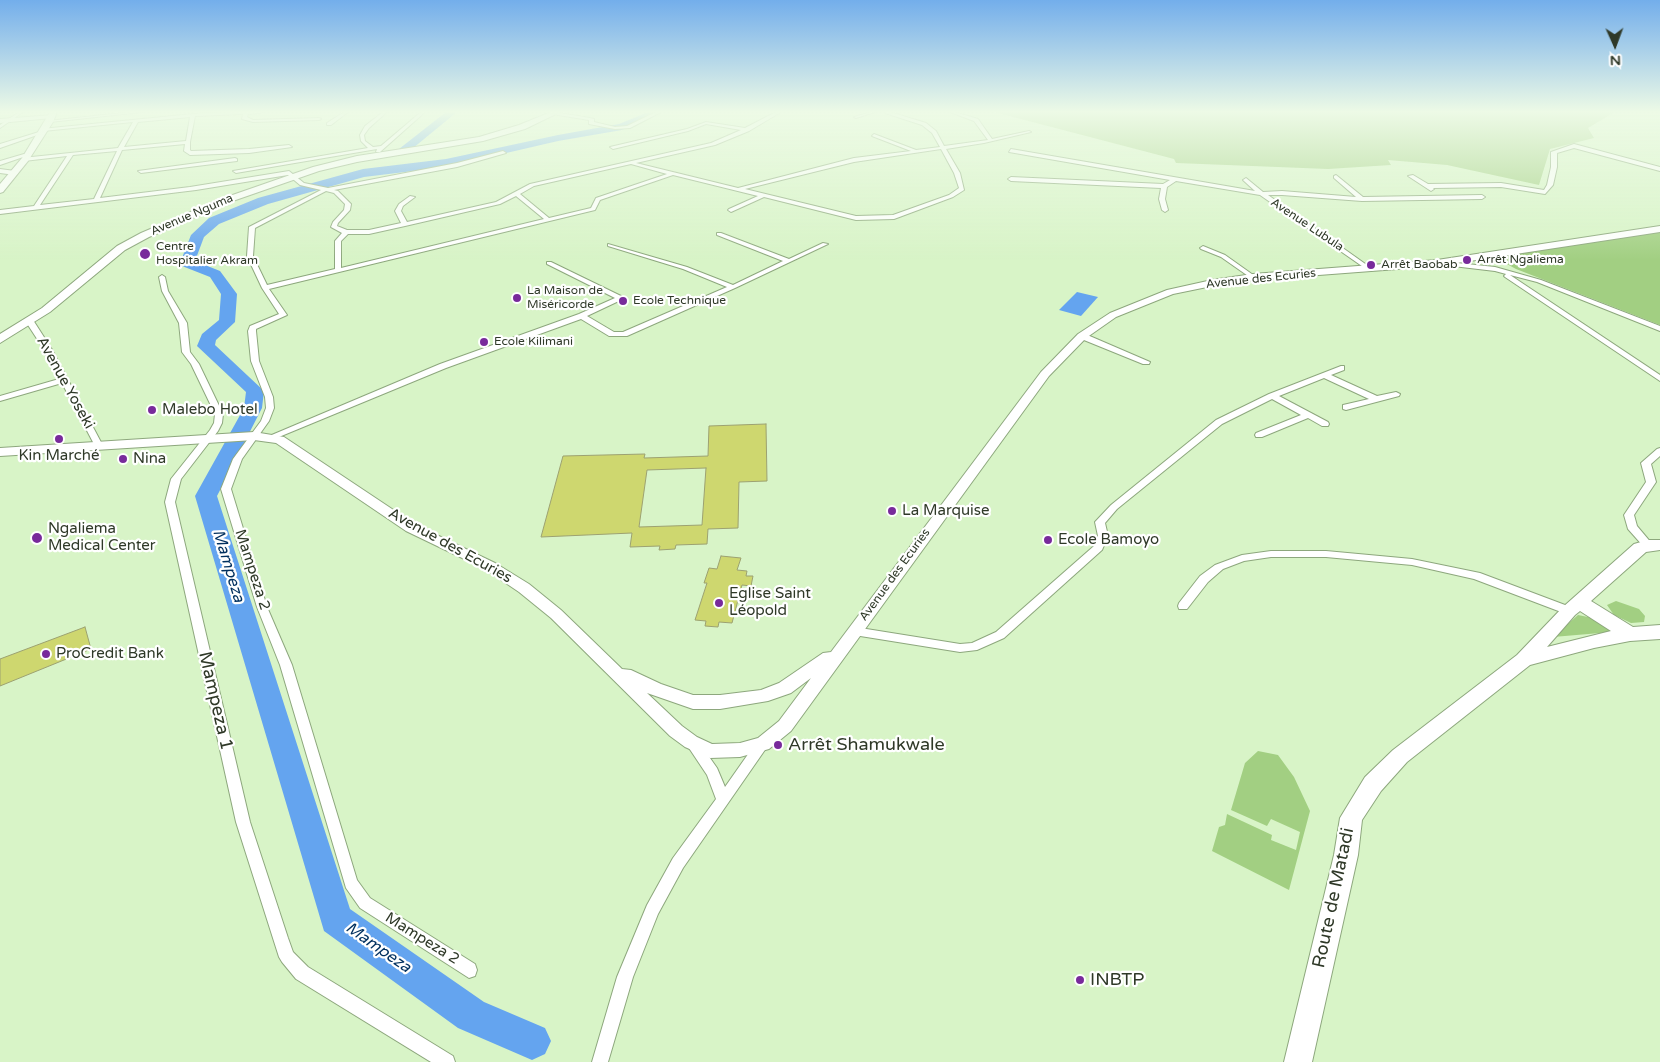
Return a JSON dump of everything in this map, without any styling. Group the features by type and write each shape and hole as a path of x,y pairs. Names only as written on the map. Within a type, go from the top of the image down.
{"main road":[{"path":"0,190 22,162"},
{"name":"Avenue Nguma","path":"0,339 30,322 121,248 152,232 248,192 277,182 295,181 316,169 348,162"},
{"path":"248,192 295,181 335,164"},
{"name":"Route de Matadi","path":"1298,1062 1346,855 1351,818 1373,784 1400,756 1524,660 1575,607 1640,548 1654,545"},
{"path":"1575,607 1630,634"},
{"name":"Route de Matadi","path":"1524,660 1594,640 1630,634 1660,632"}],"street":[{"path":"36,208 66,162"},
{"path":"96,200 115,162"},
{"path":"141,171 222,162"},
{"path":"233,182 236,171 235,162"},
{"path":"236,171 291,162"},
{"path":"326,189 470,162"},
{"path":"192,188 233,182 295,181 326,189 340,195 348,204 347,210 334,227 346,232 369,232 498,203 532,185 638,162"},
{"path":"740,189 848,162"},
{"path":"632,163 856,218 894,217 951,196 962,189 950,162"},
{"path":"1075,162 1262,194 1282,193 1362,199 1482,197"},
{"path":"1426,186 1501,185 1545,192 1550,185 1553,162"},
{"path":"1632,162 1660,169"},
{"path":"0,171 15,172"},
{"path":"265,288 593,209 598,200 674,173"},
{"path":"1411,176 1444,198"},
{"path":"1336,177 1362,199"},
{"path":"1011,179 1164,186 1175,178"},
{"name":"Avenue Lubula","path":"1246,180 1262,194 1369,269"},
{"path":"0,212 254,181 277,182"},
{"path":"1164,186 1162,199 1165,210"},
{"name":"Mampeza 2","path":"326,189 252,227 249,252 265,288 283,315 253,328 252,331 255,361 269,397 270,408 265,422 249,436 226,489 262,606 286,665 344,867 357,894 365,904 469,970"},
{"path":"516,193 547,219"},
{"path":"730,210 764,195"},
{"path":"405,224 398,211 401,205 412,197"},
{"name":"Avenue des Ecuries","path":"0,452 249,436 271,437 280,440 411,528 490,566 517,584 556,614 615,669 676,731 691,742 710,751 726,751 763,744 785,726 1045,374 1082,336 1121,310 1170,292 1212,283 1253,277 1437,262 1660,229"},
{"path":"338,269 338,241 346,232"},
{"path":"719,234 789,261"},
{"path":"610,244 685,268 733,287"},
{"path":"582,316 612,334 624,334 733,287 825,244"},
{"path":"1203,248 1223,256 1253,277"},
{"path":"1481,256 1495,268 1660,380"},
{"path":"1437,262 1495,268 1539,281 1660,329"},
{"path":"271,437 443,366 582,316 621,298 549,263"},
{"name":"Mampeza 1","path":"162,278 164,291 183,323 186,352 195,364 219,414 218,424 210,439 176,480 170,502 243,822 287,957 302,973 448,1062"},
{"name":"Avenue Yoseki","path":"30,322 47,348 98,446"},
{"path":"1082,336 1146,362"},
{"path":"854,631 960,648 973,647 1000,635 1098,548 1103,536 1100,522 1114,506 1219,422 1272,396 1341,368"},
{"path":"1325,374 1376,399"},
{"path":"0,399 64,380"},
{"path":"1346,407 1396,394"},
{"path":"1272,396 1325,424"},
{"path":"1259,435 1308,416"},
{"path":"1654,545 1632,527 1629,515 1651,482 1646,463 1660,451"},
{"path":"1183,606 1204,579 1219,567 1242,558 1271,554 1326,554 1412,562 1476,576 1575,607"},
{"name":"Avenue des Ecuries","path":"615,669 655,689 693,702 720,702 762,696 785,688 816,668 843,645"},
{"path":"691,742 712,772 723,799"},
{"path":"600,1062 625,977 652,910 678,863 763,744"}],"green space":[{"path":"1175,162 1389,162 1391,165 1328,169"},
{"path":"1406,162 1546,162 1539,185 1447,165"},
{"path":"1660,232 1660,325 1516,269 1494,257"},
{"path":"1616,601 1639,609 1645,616 1644,622 1631,623 1614,615 1607,605"},
{"path":"1578,615 1593,618 1608,625 1612,632 1553,637"},
{"path":"1258,751 1278,755 1294,777 1310,811 1289,890 1212,851 1219,827 1225,825 1227,814 1272,835 1271,840 1296,850 1300,832 1271,819 1267,826 1231,810 1245,763"}],"water":[{"path":"1077,292 1098,297 1081,316 1059,310"}],"building":[{"path":"766,424 767,481 739,482 738,528 708,529 707,544 676,545 675,549 659,550 660,546 630,547 632,533 541,537 563,456 645,454 644,458 708,456 709,426","holes":["706,468 702,525 639,527 647,470"]},
{"name":"Eglise Saint Léopold","path":"721,556 741,558 737,570 747,571 746,576 753,576 751,586 742,585 732,623 719,622 718,627 705,626 706,621 695,620 707,583 704,583 709,568 717,569"},
{"name":"ProCredit Bank","path":"85,627 91,649 0,686 0,659"}],"waterway":[{"name":"Mampeza","path":"452,162 363,173 263,201 214,221 198,235 187,263 215,274 229,294 227,322 208,338 206,346 255,391 253,408 206,496 336,919 471,1015 532,1041"}],"place":[{"name":"Centre Hospitalier Akram","path":"145,254"},
{"name":"Arrêt Ngaliema","path":"1467,260"},
{"name":"Arrêt Baobab","path":"1371,265"},
{"name":"La Maison de Miséricorde","path":"517,298"},
{"name":"Ecole Technique","path":"623,301"},
{"name":"Ecole Kilimani","path":"484,342"},
{"name":"Malebo Hotel","path":"152,410"},
{"name":"Kin Marché","path":"59,439"},
{"name":"Nina","path":"123,459"},
{"name":"La Marquise","path":"892,511"},
{"name":"Ngaliema Medical Center","path":"37,538"},
{"name":"Ecole Bamoyo","path":"1048,540"},
{"name":"Eglise Saint Léopold","path":"719,603"},
{"name":"ProCredit Bank","path":"46,654"},
{"name":"Arrêt Shamukwale","path":"778,745"},
{"name":"INBTP","path":"1080,980"}]}
